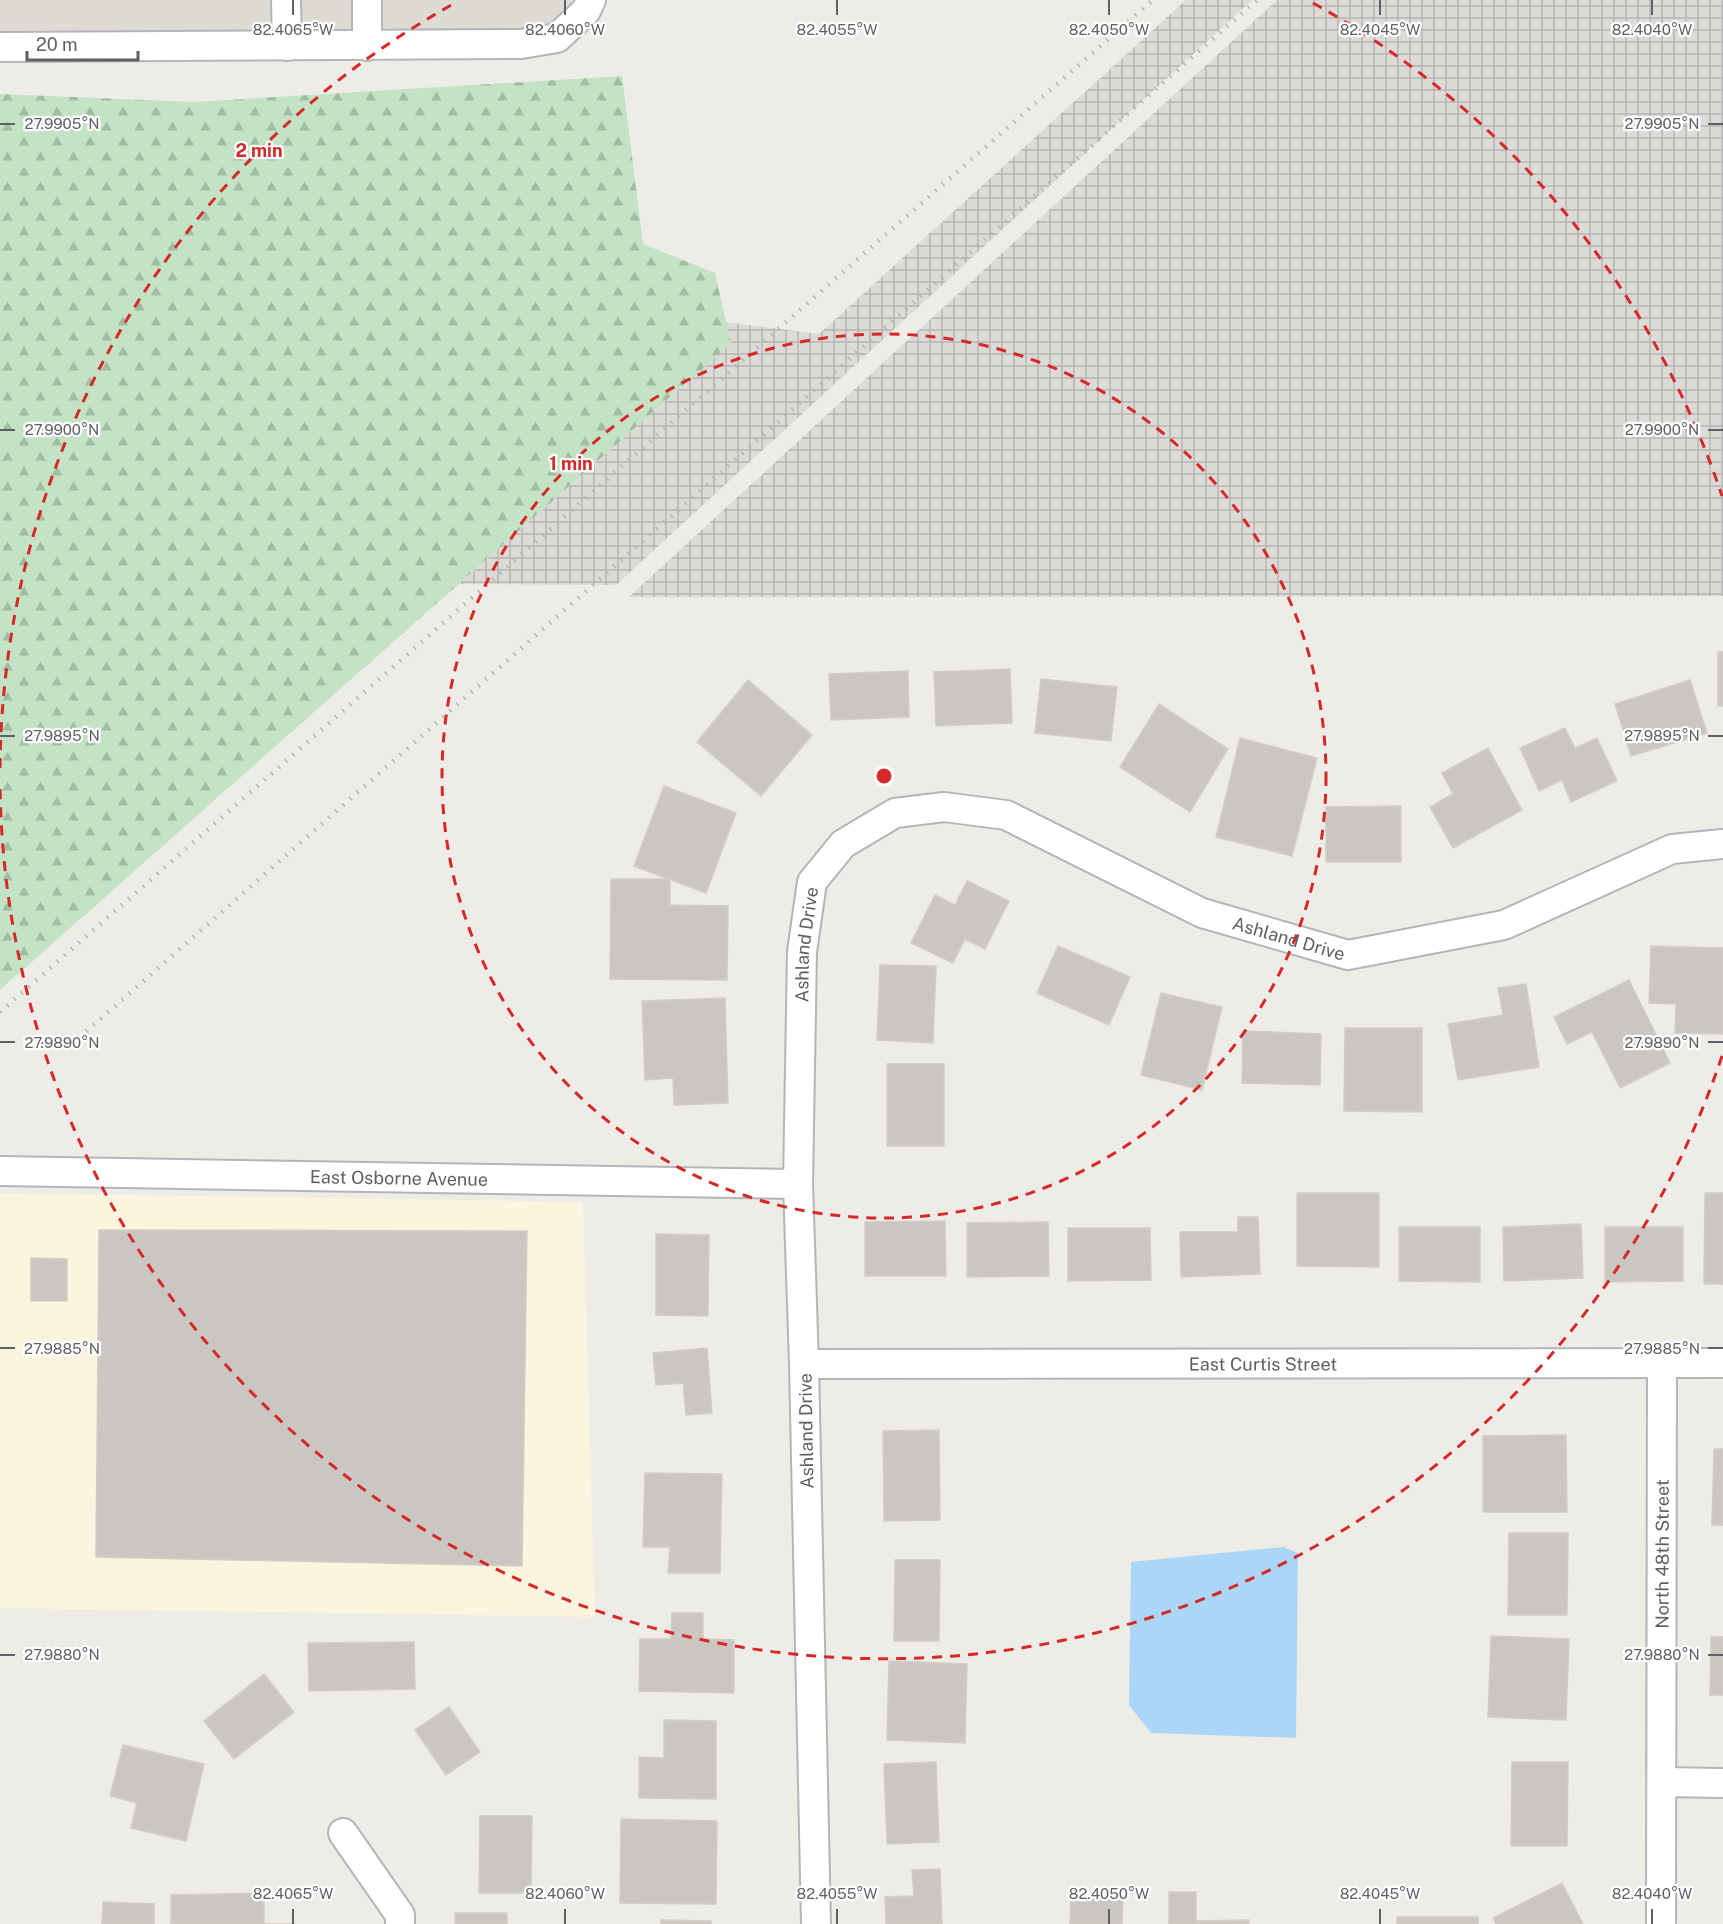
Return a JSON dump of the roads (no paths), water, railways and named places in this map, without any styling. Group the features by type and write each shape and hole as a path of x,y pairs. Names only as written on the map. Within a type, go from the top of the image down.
{"street":[{"path":"286,0 287,46"},
{"path":"367,0 367,46"},
{"path":"0,47 521,44 557,38 586,11 591,0"},
{"name":"Ashland Drive","path":"816,1924 798,1184 802,952 812,882 843,844 895,813 944,807 1006,814 1202,913 1348,955 1504,925 1672,849 1723,844"},
{"name":"East Osborne Avenue","path":"0,1171 798,1184"},
{"name":"North 48th Street","path":"1661,1924 1662,1363"},
{"name":"East Curtis Street","path":"804,1364 1723,1363"},
{"path":"1662,1782 1723,1783"},
{"path":"343,1833 400,1915 400,1924"}],"water":[{"path":"1283,1547 1298,1553 1296,1738 1151,1733 1129,1705 1131,1562"}],"railway":[{"path":"0,1012 1153,0"},
{"path":"72,1044 1257,0"}]}
